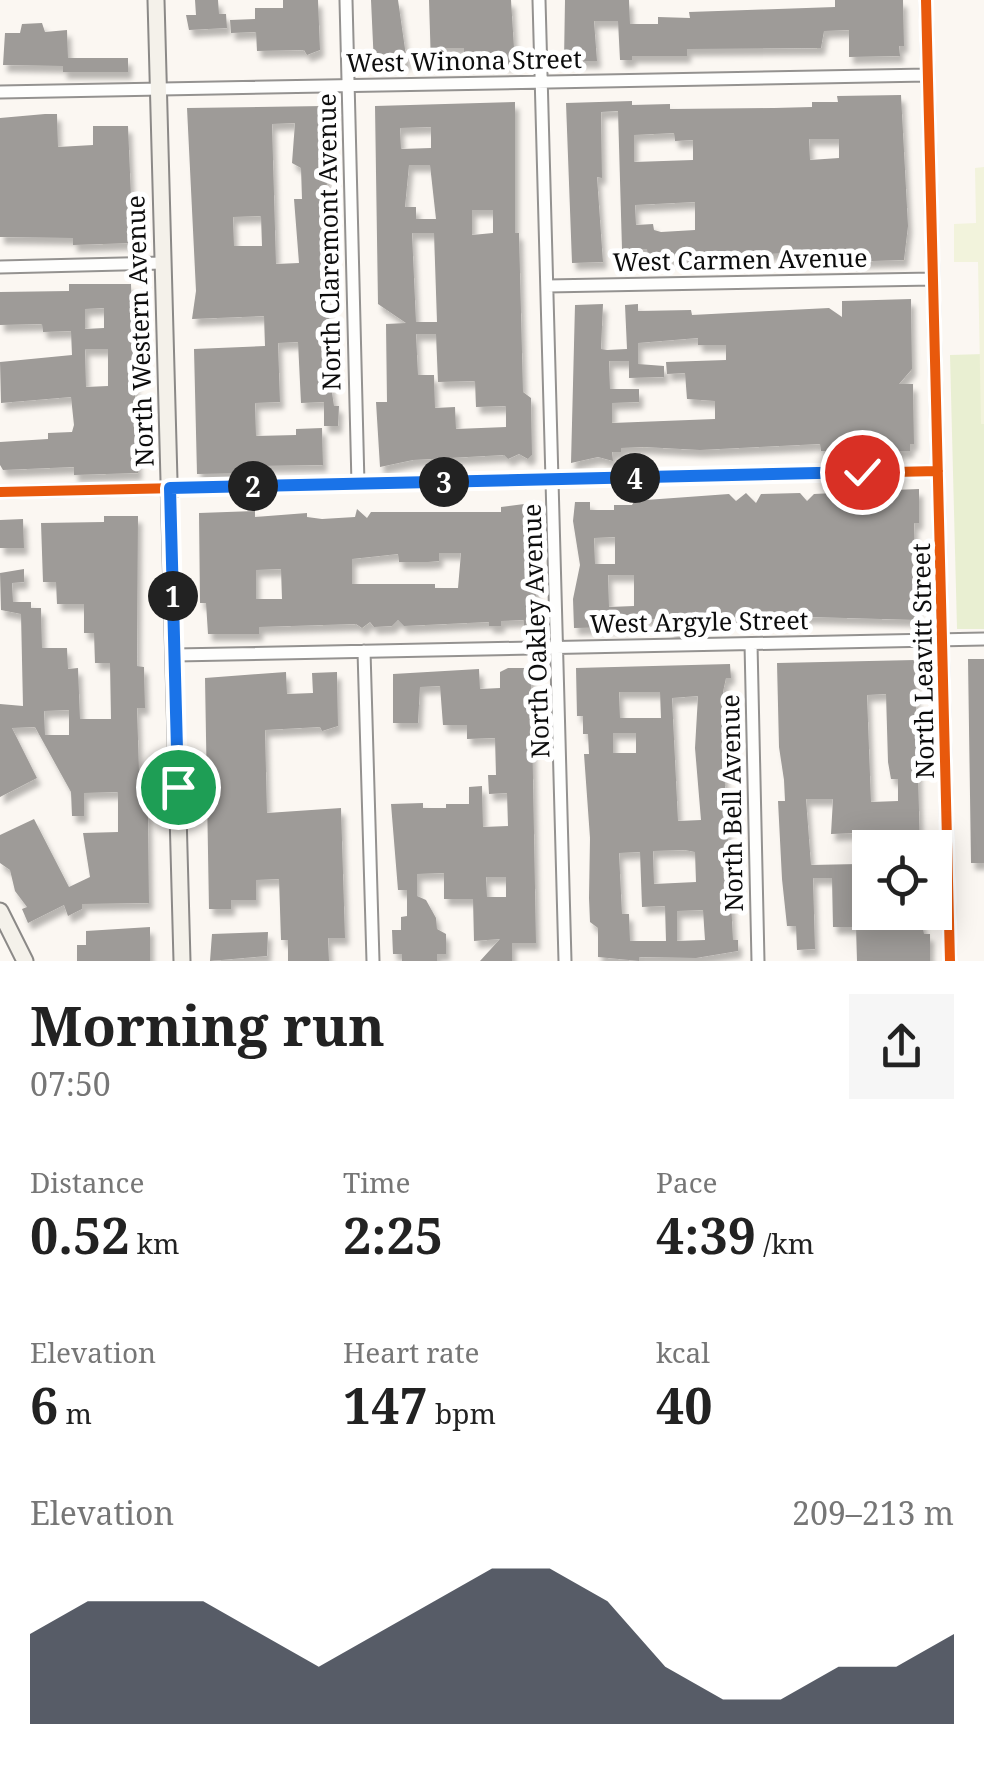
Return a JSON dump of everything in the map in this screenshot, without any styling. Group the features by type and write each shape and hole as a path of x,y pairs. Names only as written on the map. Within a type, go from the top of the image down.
{"main road":[{"name":"North Western Avenue","path":"156,0 182,961"},
{"path":"0,911 24,958"}],"street":[{"name":"North Claremont Avenue","path":"346,0 358,484"},
{"name":"North Oakley Avenue","path":"539,0 565,961"},
{"name":"North Leavitt Street","path":"926,0 950,961"},
{"name":"West Winona Street","path":"0,92 928,75"},
{"path":"0,267 163,263"},
{"name":"West Carmen Avenue","path":"547,286 933,279"},
{"path":"0,492 938,471"},
{"name":"West Argyle Street","path":"174,655 984,639"},
{"name":"North Bell Avenue","path":"751,644 758,961"},
{"path":"364,651 373,961"},
{"path":"6,961 24,958"}],"green space":[{"path":"984,167 981,424 978,262 954,262 954,224 976,223 975,168"},
{"path":"984,354 984,629 957,629 950,355"}],"building":[{"path":"195,0 218,0 219,14 226,14 227,28 189,30 186,15 196,15"},
{"path":"283,0 318,0 320,50 307,55 304,50 257,51 256,32 231,33 230,20 255,19 255,8 283,8"},
{"path":"371,0 398,0 407,63 374,65"},
{"path":"429,0 511,0 515,64 468,64 464,62 464,48 444,48 443,65 431,65"},
{"path":"565,0 629,0 630,24 658,24 658,17 690,18 689,12 835,7 835,0 903,0 904,46 899,46 900,56 849,57 849,30 824,31 821,48 687,49 687,56 632,56 632,60 620,60 618,21 594,21 597,61 564,61"},
{"path":"42,23 45,32 67,30 68,58 128,58 128,72 63,72 63,66 3,65 5,33 20,33 22,24"},
{"path":"901,95 908,226 904,260 841,262 841,252 648,259 647,249 622,249 618,111 601,112 602,178 597,177 603,262 572,263 566,103 632,101 632,105 670,104 670,109 774,108 812,107 812,102 838,102 837,96","holes":["674,133 675,141 693,140 693,160 634,162 634,135","809,139 839,139 839,158 810,160","695,202 695,230 661,232 654,230 653,224 636,225 635,205"]},
{"path":"515,102 515,233 519,233 523,392 531,398 532,455 528,459 519,454 508,459 504,455 413,460 380,467 376,402 387,402 386,324 406,323 378,304 375,106","holes":["431,127 431,148 401,149 400,128","409,165 430,165 436,219 416,219 416,207 405,207","472,210 493,210 493,233 472,235","412,233 434,233 437,322 416,322","416,334 436,334 438,382 475,381 476,407 506,406 506,427 456,429 455,407 435,408 434,375 418,375"]},
{"path":"324,106 330,273 326,273 326,303 332,330 329,373 334,406 339,406 338,426 324,426 324,402 301,403 298,342 278,343 280,402 255,403 256,436 296,435 296,429 322,428 323,465 257,466 257,473 197,474 194,349 265,346 264,316 192,319 196,291 187,108","holes":["295,123 292,163 301,168 302,199 294,199 299,263 276,264 272,124","261,216 262,246 234,246 233,217"]},
{"path":"57,114 58,147 93,145 93,126 128,126 133,243 73,245 73,238 0,237 0,118"},
{"path":"69,284 131,284 138,473 74,475 74,467 3,470 0,465 0,442 48,439 48,433 72,432 74,425 71,397 1,403 0,362 72,355 71,331 43,332 42,324 0,325 0,292 69,291","holes":["104,308 104,328 85,329 85,309","85,349 108,349 108,386 86,387"]},
{"path":"911,299 912,369 899,384 913,384 914,444 910,444 910,451 821,451 820,444 700,450 644,447 612,452 613,461 598,457 571,463 575,305 603,304 601,349 607,350 627,349 625,305 638,304 638,311 691,310 692,315 829,308 842,317 842,301","holes":["698,338 698,345 726,345 726,360 666,362 667,374 685,373 687,399 715,401 715,419 612,423 612,403 639,402 639,389 610,389 609,361 629,361 629,378 664,377 664,366 638,364 638,343"]},
{"path":"919,489 919,523 914,523 917,620 810,617 774,622 753,617 742,622 734,617 705,625 704,618 679,623 679,636 670,636 670,619 626,620 626,627 574,628 573,599 580,565 573,521 575,502 590,502 590,510 614,510 614,505 632,505 639,493 646,500 729,494 736,501 746,493 756,503 761,494 800,493 807,501 814,494 853,492 867,507 867,491","holes":["615,537 615,564 595,564 594,538","608,575 634,575 634,606 609,607"]},
{"path":"532,503 537,625 524,626 524,620 501,621 501,626 489,626 489,622 404,626 398,620 392,626 374,627 370,622 362,628 356,624 259,627 259,634 208,634 206,603 200,603 199,513 255,511 255,517 307,513 307,517 322,519 355,517 357,509 367,518 371,512 501,512 501,507","holes":["439,553 461,553 458,588 435,588 435,584 352,584 352,559 398,554 399,562 428,562 439,561","281,569 282,599 256,599 256,570"]},
{"path":"104,516 138,516 137,666 144,667 145,708 137,708 140,802 145,802 148,817 149,903 82,904 82,909 68,916 64,905 28,923 22,909 27,907 15,891 10,870 0,863 0,835 34,819 69,887 90,877 83,833 118,832 118,792 84,793 84,816 72,816 71,792 35,727 12,728 37,778 0,797 0,704 23,706 21,614 1,610 0,573 24,569 24,582 12,583 13,602 31,602 31,608 41,608 42,648 67,648 68,669 78,668 80,719 111,719 110,663 95,663 94,633 84,633 84,604 57,604 56,582 43,582 41,523 104,522","holes":["69,710 69,735 45,735 44,711"]},
{"path":"23,519 24,548 0,548 0,520"},
{"path":"968,659 984,659 984,863 971,863"},
{"path":"915,660 920,830 852,830 852,833 831,834 833,799 806,799 811,865 852,864 852,927 833,927 832,878 813,878 815,949 797,950 796,926 787,926 778,801 785,801 777,663","holes":["886,694 891,779 898,779 898,801 871,802 867,695"]},
{"path":"730,664 731,678 726,678 723,692 724,766 733,940 738,940 738,951 696,958 639,957 639,961 598,957 598,928 590,922 584,754 589,754 588,734 583,734 583,716 577,716 576,668","holes":["619,692 660,692 661,718 620,718","698,696 695,748 701,820 678,821 672,698","613,733 636,733 636,753 613,753","653,851 695,852 696,882 654,884","640,852 642,907 665,906 666,941 630,941 629,914 622,914 619,853","703,910 705,940 677,941 677,911"]},
{"path":"531,668 536,943 512,943 512,961 480,961 500,939 474,941 473,899 444,899 444,873 417,874 417,896 426,900 437,929 446,934 446,954 437,954 437,961 402,961 402,954 393,954 392,930 401,930 401,917 407,916 407,890 398,890 391,804 423,803 423,808 446,808 446,804 469,804 469,787 482,786 483,827 508,826 507,793 489,794 488,775 496,775 495,738 467,739 467,725 443,725 440,686 420,687 418,723 393,723 393,674 479,669 480,689 500,688 500,672","holes":["486,877 506,877 506,897 487,897"]},
{"path":"286,672 287,694 313,693 312,673 337,672 338,726 322,731 320,727 265,730 267,813 341,808 345,938 328,938 329,961 288,961 288,940 281,940 279,879 256,880 256,900 231,900 231,909 209,909 205,678"},
{"path":"150,927 150,961 77,961 77,945 86,945 86,931"},
{"path":"856,930 923,930 924,934 930,934 930,961 857,961"},
{"path":"268,932 267,956 210,961 212,934"}],"cycle path":[{"path":"926,0 950,961"},
{"path":"0,492 938,471"}],"route":[{"path":"178,787 170,488 862,472"}]}
